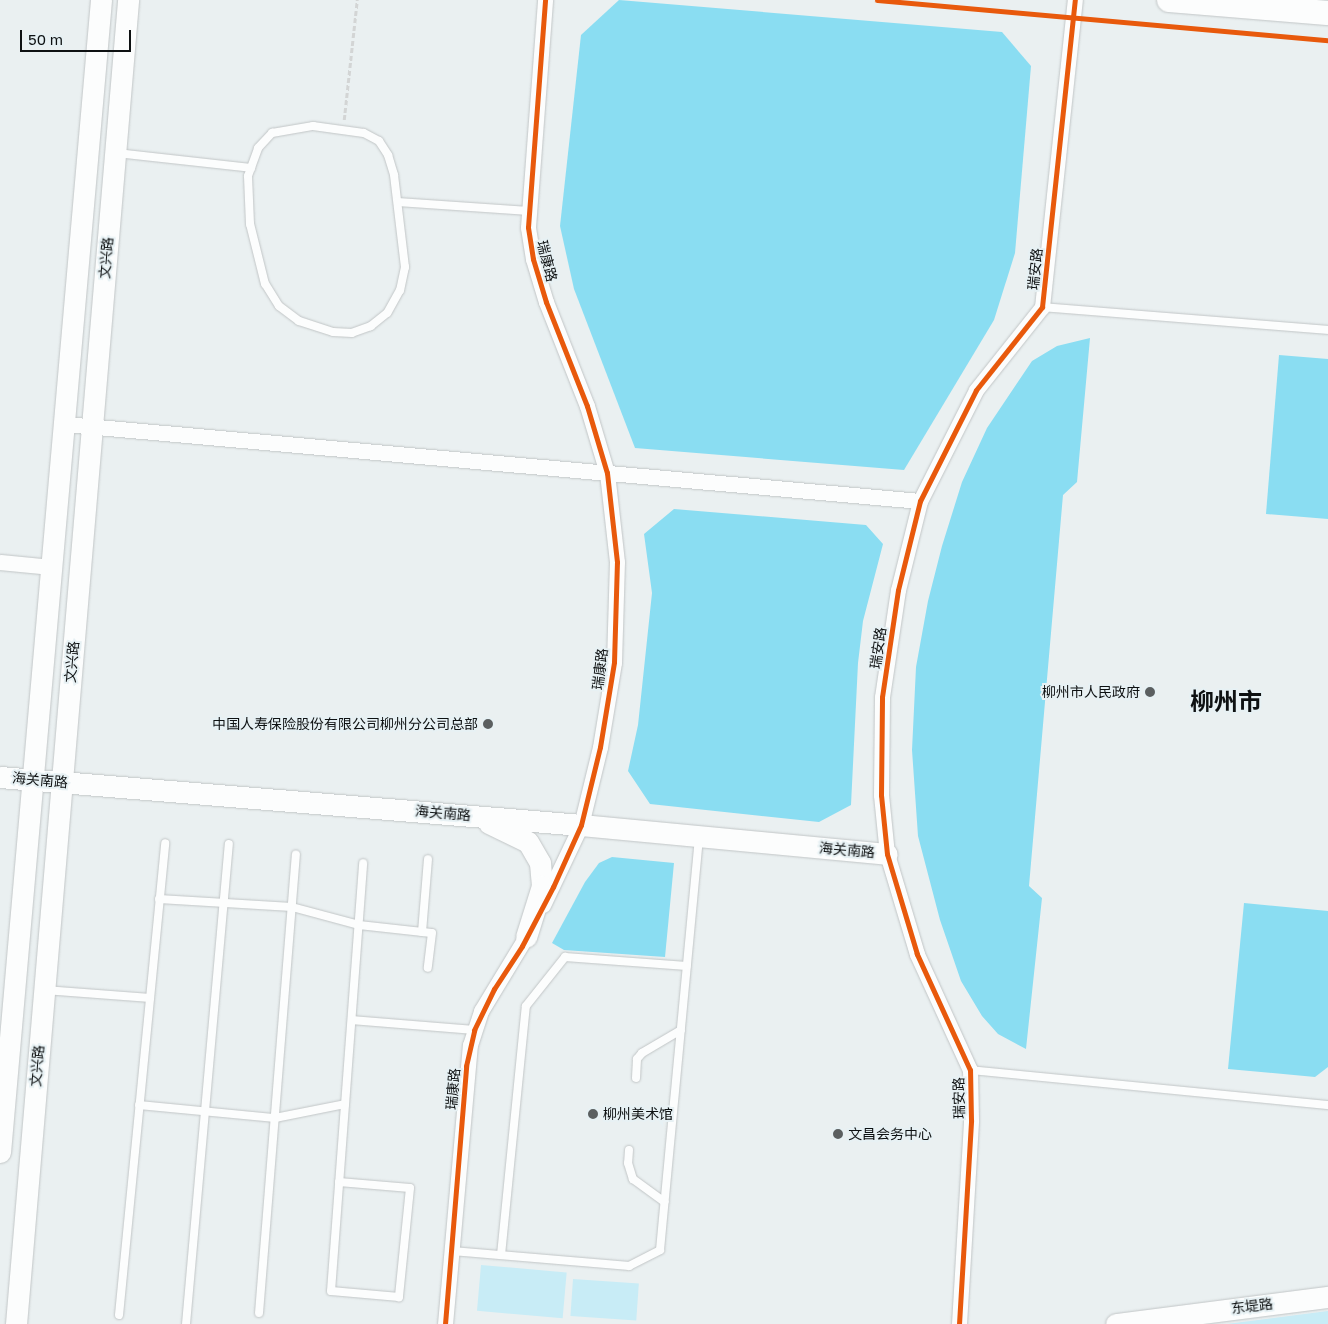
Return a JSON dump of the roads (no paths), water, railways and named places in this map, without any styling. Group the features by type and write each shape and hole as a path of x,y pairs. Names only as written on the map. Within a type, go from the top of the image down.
{"main road":[{"name":"文兴路","path":"0,1152 101,0"},
{"name":"文兴路","path":"16,1324 128,0"},
{"path":"1169,0 1328,13"},
{"name":"海关南路","path":"0,777 582,825 887,854"},
{"path":"470,816 519,836 536,852 542,874 542,886 526,937"},
{"name":"东堤路","path":"1116,1324 1328,1296"},
{"path":"1227,1324 1328,1311"}],"street":[{"name":"瑞康路","path":"446,1324 466,1066 474,1030 494,988 526,937 582,825 600,746 614,662 617,562 607,473 587,406 533,259 529,211 545,0"},
{"name":"瑞安路","path":"960,1324 971,1120 970,1070 916,954 887,854 881,795 882,697 898,590 920,501 976,390 1042,308 1075,0"},
{"path":"64,424 920,501"},
{"path":"0,562 52,567"}],"lane":[{"path":"313,126 364,133 379,141 388,155 398,202 404,267 400,290 387,313 371,326 352,333 333,332 299,321 279,306 265,284 250,224 247,200 250,168 258,148 272,134 313,126"},
{"path":"115,153 250,168"},
{"path":"398,202 529,211"},
{"path":"1042,308 1328,330"},
{"path":"452,1251 629,1266 660,1250 699,836"},
{"path":"119,1316 165,843"},
{"path":"186,1324 222,903 229,844"},
{"path":"258,1313 296,854"},
{"path":"422,932 428,859"},
{"path":"339,1182 410,1188 399,1297 331,1291 339,1182 345,1104 364,863"},
{"path":"159,899 292,907 359,925 432,933 428,968"},
{"path":"501,1255 526,1006 565,957 687,966"},
{"path":"44,990 150,998"},
{"path":"352,1020 474,1030"},
{"path":"636,1078 638,1059 642,1053 681,1030"},
{"path":"970,1070 1328,1105"},
{"path":"139,1105 275,1118 345,1104"},
{"path":"629,1150 628,1163 634,1179 665,1202"}],"place":[{"name":"柳州市人民政府","path":"1150,692"},
{"name":"中国人寿保险股份有限公司柳州分公司总部","path":"488,724"},
{"name":"柳州美术馆","path":"593,1114"},
{"name":"文昌会务中心","path":"838,1134"}],"district":[{"name":"柳州市","path":"1226,701"}]}
